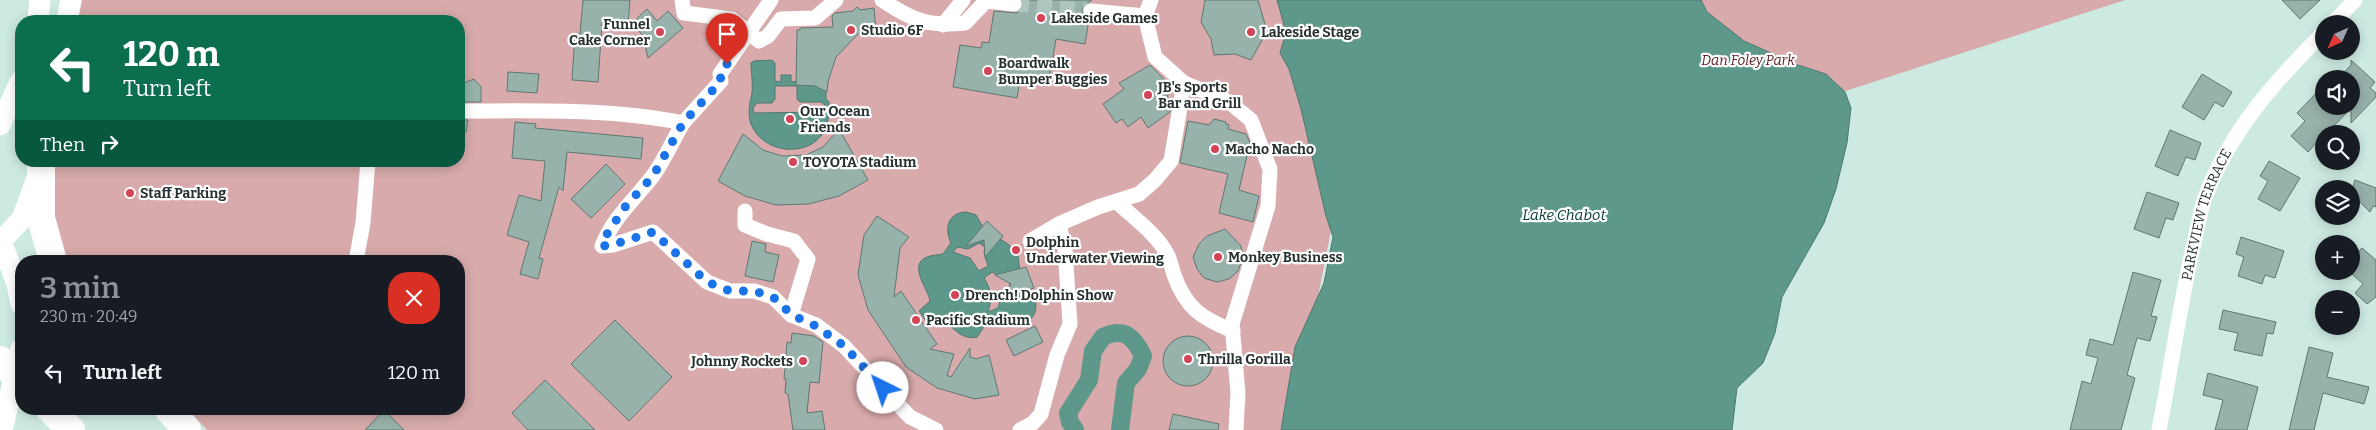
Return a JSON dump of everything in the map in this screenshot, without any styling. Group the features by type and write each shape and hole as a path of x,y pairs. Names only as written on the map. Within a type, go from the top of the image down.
{"highway":[{"path":"41,167 41,218 51,255"},
{"path":"0,360 15,374"},
{"path":"56,415 71,430"},
{"path":"173,415 187,430"}],"main road":[{"path":"39,15 40,0"},
{"path":"68,15 71,0"},
{"path":"0,125 15,93"},
{"path":"15,279 0,240 22,219 35,187 40,167"},
{"path":"2,430 15,375"}],"street":[{"path":"682,0 684,13 732,19 756,40 764,40 781,18"},
{"path":"836,0 815,18 781,18 768,4 720,74 721,81 683,123 653,176 625,207 607,234 602,246 612,245 653,232 707,282 730,291 754,291 773,297 792,315 816,326 844,346 907,424 936,430"},
{"path":"882,0 924,23 942,25 965,23 986,1 1014,4"},
{"path":"942,25 963,0"},
{"path":"1151,0 1145,16 1155,57 1184,83 1229,102 1250,120 1270,169 1268,206 1232,324 1238,394 1236,430"},
{"path":"2341,15 2355,0"},
{"path":"1091,11 1145,16"},
{"name":"PARKVIEW TERRACE","path":"2159,430 2188,272 2206,195 2254,109 2315,41"},
{"path":"1030,241 1059,224 1098,207 1140,194 1155,180 1171,160 1184,83"},
{"path":"465,111 553,111 658,118 683,123"},
{"path":"357,255 363,223 368,167"},
{"path":"1118,202 1159,242 1168,256 1174,275 1193,310 1209,321 1233,331"},
{"path":"746,211 745,225 767,234 794,241 808,258 792,315"},
{"path":"1020,430 1033,423 1041,414 1057,355 1070,324 1065,249 1059,224"}],"green space":[{"path":"82,0 1291,0 1334,215 1292,430 207,430 193,415 465,415 465,255 51,255 51,167 465,167 465,15 79,15"},
{"name":"Dan Foley Park","path":"1650,0 2125,0 1717,133"}],"water":[{"name":"Lake Chabot","path":"1277,0 1701,0 1707,12 1744,41 1798,65 1826,74 1845,92 1851,108 1847,143 1836,189 1824,223 1782,297 1775,333 1763,363 1737,388 1732,430 1281,430 1295,347 1324,283 1333,237 1326,216 1301,109 1289,69 1280,53 1286,32"},
{"path":"772,60 775,63 775,81 781,82 781,75 791,75 791,82 826,78 826,99 829,102 827,125 816,141 796,149 785,149 774,146 757,134 751,124 749,114 752,90 751,63 754,61","holes":["775,86 797,86 797,99 800,102 821,102 825,105 824,112 754,113 753,108 757,103 772,103 775,99"]},
{"path":"966,212 976,215 984,229 1008,244 1018,256 1022,288 1031,294 1035,302 1035,310 1032,317 1026,323 1018,325 1010,323 1001,316 989,321 977,337 971,338 956,331 940,315 935,315 926,321 919,311 930,301 919,272 921,261 933,255 943,254 951,243 948,232 949,222 951,218","holes":["979,243 985,247 984,253 988,266 979,271 970,258 953,252 957,247 968,249","992,272 1009,282 1011,288 1002,296 998,308 988,312 990,295 989,287 984,278"]}],"building":[{"path":"583,0 630,0 628,25 602,23 598,82 572,80 575,34 580,34"},
{"path":"1022,0 1092,0 1084,5 1082,10 1083,15 1089,20 1085,44 1056,39 1048,86 1020,81 1017,98 953,87 960,45 981,48 982,42 989,43 994,11 1017,13 1022,9"},
{"path":"1205,0 1258,0 1267,31 1251,60 1235,54 1214,55 1211,39 1201,22"},
{"path":"2282,0 2320,0 2300,19"},
{"path":"857,7 860,10 874,8 876,29 861,31 836,57 828,82 827,92 815,86 796,85 797,30 800,30 800,28 833,27 832,16 835,13 853,11"},
{"name":"Funnel Cake Corner","path":"647,9 657,21 668,11 683,28 648,58 643,36 632,23"},
{"path":"2351,60 2375,82 2370,88 2376,93 2376,97 2360,114 2360,70 2346,70 2351,65"},
{"name":"JB's Sports Bar and Grill","path":"1150,65 1174,89 1167,96 1171,102 1170,112 1148,128 1141,117 1128,127 1122,119 1116,123 1103,104 1124,89 1119,83"},
{"path":"508,72 539,74 537,93 507,91"},
{"path":"2202,74 2232,92 2223,107 2215,102 2204,120 2182,107"},
{"path":"474,79 481,87 481,102 465,102 465,83"},
{"path":"2315,94 2315,115 2344,115 2335,125 2315,125 2315,144 2308,152 2291,136 2305,121 2297,113"},
{"path":"2351,115 2359,115 2351,123"},
{"name":"Macho Nacho","path":"1214,119 1226,122 1229,125 1228,129 1246,134 1250,143 1239,190 1259,196 1253,222 1219,213 1228,174 1180,163 1188,121 1209,125"},
{"path":"465,120 468,120 466,132"},
{"path":"515,122 536,124 535,128 643,138 641,159 567,152 563,191 559,187 539,258 543,259 538,279 520,274 529,242 507,235 519,195 541,201 545,161 512,158"},
{"path":"839,129 868,180 839,196 809,204 776,205 745,196 718,181 743,134 763,150 782,156 806,155 823,147"},
{"path":"2170,130 2201,143 2195,160 2186,157 2178,176 2155,166"},
{"path":"2269,161 2300,178 2280,211 2258,199 2268,181 2260,176"},
{"path":"606,164 625,184 591,218 571,199"},
{"path":"2360,182 2376,188 2376,207 2373,206 2370,212 2360,202"},
{"path":"2147,192 2179,203 2173,220 2166,218 2159,238 2134,229"},
{"path":"877,216 909,237 900,248 894,297 901,291 937,344 930,349 954,354 947,375 951,377 970,348 970,357 976,359 989,355 999,395 975,399 937,388 906,367 868,310 858,275 864,235"},
{"path":"987,221 1003,236 985,257 984,240 966,246"},
{"name":"Monkey Business","path":"1225,229 1241,246 1243,257 1238,271 1229,279 1217,282 1204,278 1197,269 1193,257 1199,244 1207,236"},
{"path":"2241,237 2284,251 2275,278 2265,275 2262,284 2238,276 2244,257 2236,254"},
{"path":"752,241 766,244 765,252 779,255 773,282 745,276"},
{"path":"2362,248 2376,260 2376,297 2367,304 2360,298 2360,290 2358,290 2363,284 2359,280 2360,250"},
{"path":"1026,267 1034,288 1000,301 1011,284 995,275"},
{"path":"2133,272 2161,280 2151,316 2157,317 2150,341 2137,338 2127,375 2135,378 2121,430 2070,430 2082,381 2091,384 2098,358 2086,355 2090,339 2113,345"},
{"path":"2223,310 2276,322 2273,334 2267,333 2262,356 2234,350 2238,333 2219,329"},
{"path":"615,320 672,377 629,421 571,364"},
{"path":"1035,326 1043,342 1014,356 1006,340"},
{"name":"Johnny Rockets","path":"792,333 814,336 823,342 819,383 810,382 807,413 822,411 825,430 793,430 788,394 785,393 786,379 784,379 787,342 791,343"},
{"name":"Thrilla Gorilla","path":"1188,336 1198,338 1206,343 1211,351 1213,361 1211,371 1206,379 1198,384 1188,386 1178,384 1170,379 1165,371 1163,361 1165,351 1170,343 1178,338"},
{"path":"2309,347 2333,353 2327,377 2369,387 2364,404 2323,393 2314,430 2289,430"},
{"path":"2208,373 2258,387 2247,430 2215,430 2223,400 2203,395"},
{"path":"545,380 595,430 528,430 512,413"},
{"path":"1173,414 1219,424 1218,430 1169,430"},
{"path":"379,415 389,415 404,430 365,430"}],"waterway":[{"path":"1075,430 1070,422 1068,413 1089,380 1093,351 1103,337 1117,333 1132,339 1143,356 1138,369 1126,383 1120,430"}],"tunnel":[{"path":"1014,4 1091,11"}],"place":[{"name":"Lakeside Games","path":"1041,18"},
{"name":"Studio 6F","path":"851,30"},
{"name":"Funnel Cake Corner","path":"660,32"},
{"name":"Lakeside Stage","path":"1251,32"},
{"name":"Boardwalk Bumper Buggies","path":"988,71"},
{"name":"JB's Sports Bar and Grill","path":"1148,95"},
{"name":"Our Ocean Friends","path":"790,119"},
{"name":"Macho Nacho","path":"1215,149"},
{"name":"TOYOTA Stadium","path":"793,162"},
{"name":"Staff Parking","path":"130,193"},
{"name":"Dolphin Underwater Viewing","path":"1016,250"},
{"name":"Monkey Business","path":"1218,257"},
{"name":"Drench! Dolphin Show","path":"955,295"},
{"name":"Pacific Stadium","path":"916,320"},
{"name":"Thrilla Gorilla","path":"1188,359"},
{"name":"Johnny Rockets","path":"803,361"}],"route":[{"path":"727,64 720,74 721,81 683,123 653,176 625,207 607,234 602,246 612,245 653,232 707,282 730,291 754,291 773,297 792,315 816,326 844,346 874,376 883,388"}]}
